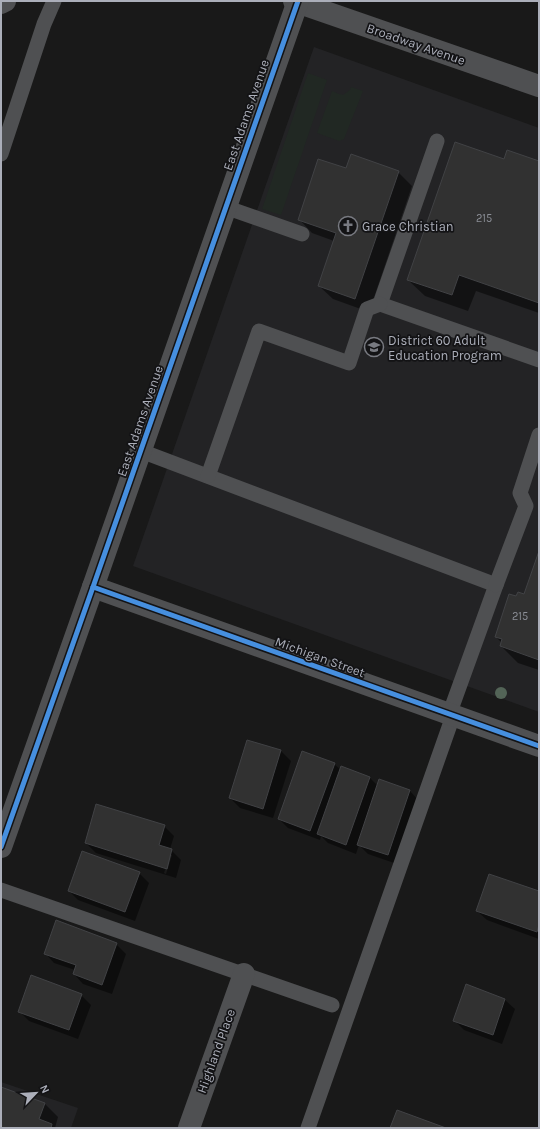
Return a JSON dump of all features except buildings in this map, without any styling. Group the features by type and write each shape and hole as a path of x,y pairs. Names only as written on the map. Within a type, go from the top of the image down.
{"street":[{"path":"1,3 5,1"},
{"name":"Broadway Avenue","path":"296,1 539,86"},
{"name":"East Adams Avenue","path":"1,846 141,451 296,1"},
{"name":"Michigan Street","path":"93,587 539,746"},
{"name":"Highland Place","path":"189,1128 244,974"}],"lane":[{"path":"1,154 44,24 54,1"},
{"path":"380,304 437,141"},
{"path":"226,207 302,234"},
{"path":"208,476 259,331 348,363 367,310 380,304 539,360"},
{"path":"308,1128 496,585 526,506 520,493 539,435"},
{"path":"141,451 496,585"},
{"path":"1,890 332,1005"}],"shaded area":[{"name":"District 60 Adult Education Program","path":"314,47 539,128 539,712 133,566"},
{"path":"308,73 327,80 281,215 262,209"},
{"path":"351,87 363,91 344,139 339,141 317,133 332,91 343,95 350,90"},
{"path":"1,1082 78,1108 71,1128 1,1128"}],"cycle path":[{"path":"1,847 298,1"},
{"path":"93,587 539,746"}],"place":[{"name":"Grace Christian","path":"348,226"},
{"name":"District 60 Adult Education Program","path":"374,347"}]}
